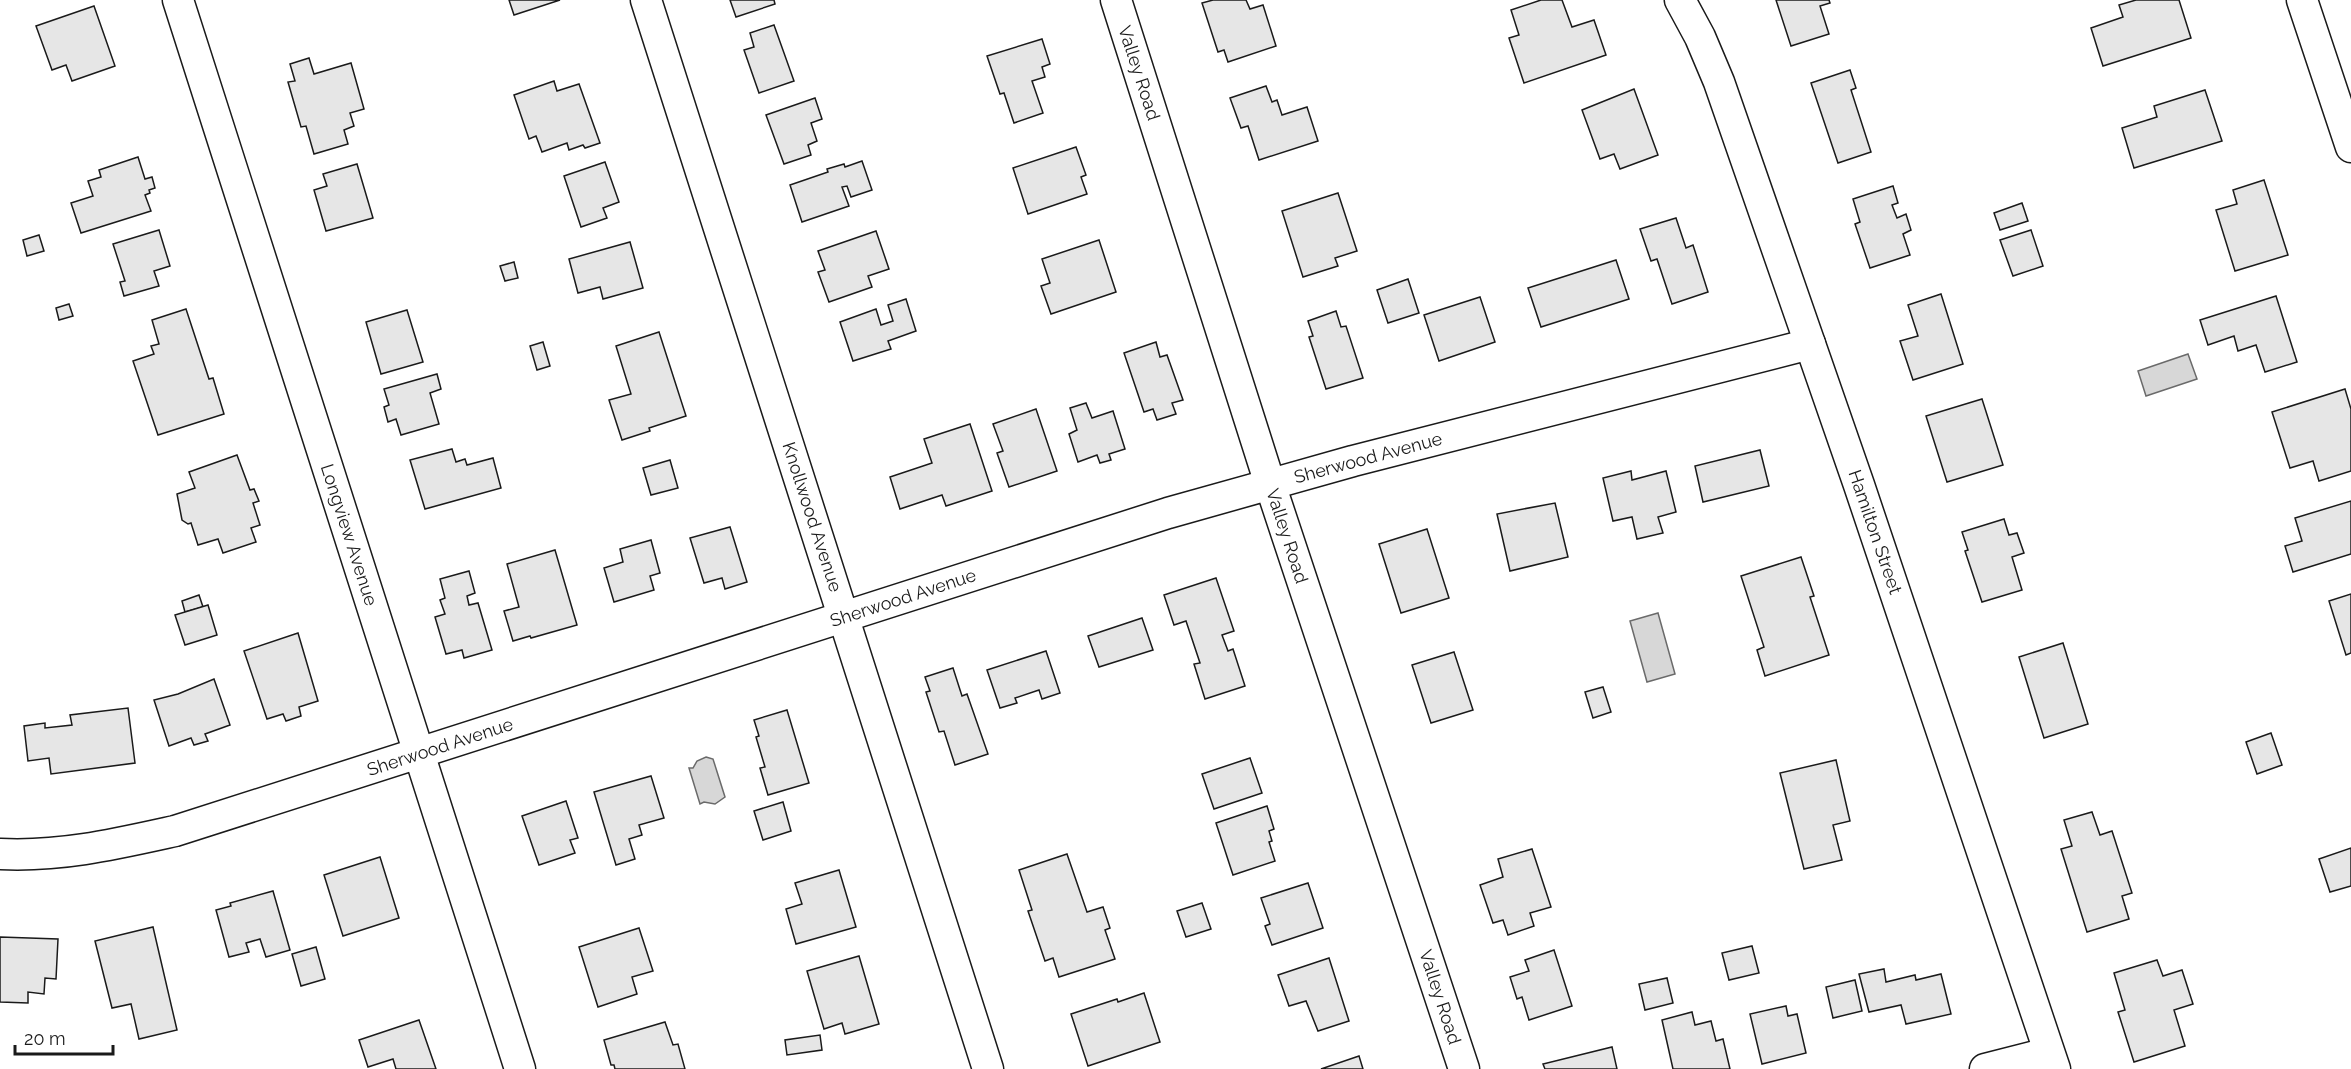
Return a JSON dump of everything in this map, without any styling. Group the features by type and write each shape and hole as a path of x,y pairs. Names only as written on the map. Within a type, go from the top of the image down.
{"street":[{"name":"Longview Avenue","path":"178,0 520,1069"},
{"name":"Knollwood Avenue","path":"646,0 988,1069"},
{"name":"Valley Road","path":"1116,0 1270,484 1464,1069"},
{"name":"Hamilton Street","path":"1680,0 1700,37 1719,82 1859,485 2051,1061"},
{"path":"2302,0 2351,147"},
{"name":"Sherwood Avenue","path":"0,854 29,855 88,850 175,831 1168,513 1270,484 1810,344"},
{"path":"1985,1069 2051,1061"}],"shaded area":[{"path":"2188,354 2197,379 2146,396 2138,371"},
{"path":"1658,613 1675,674 1647,682 1630,621"},
{"path":"706,757 713,759 725,797 715,804 704,802 700,804 689,768 693,768 697,761"}],"building":[{"path":"509,0 560,0 514,15"},
{"path":"730,0 774,0 775,4 736,17"},
{"path":"1213,0 1246,0 1250,9 1263,5 1276,46 1228,62 1224,50 1218,52 1202,3"},
{"path":"1541,0 1562,0 1572,27 1594,20 1606,55 1524,83 1509,38 1519,35 1511,10"},
{"path":"1776,0 1829,0 1830,3 1820,6 1829,34 1791,46"},
{"path":"2136,0 2179,0 2191,38 2103,66 2091,28 2123,17 2119,5"},
{"path":"94,6 115,66 72,81 66,65 52,70 36,26"},
{"path":"774,25 794,81 759,93 744,50 754,47 750,33"},
{"path":"1042,39 1050,64 1042,67 1045,77 1032,81 1043,113 1014,123 1004,93 1000,94 987,56"},
{"path":"309,58 314,74 351,63 364,109 350,113 354,126 344,130 348,144 314,154 306,126 301,127 288,82 295,81 290,64"},
{"path":"1850,70 1856,88 1851,90 1871,152 1838,163 1811,83"},
{"path":"554,81 557,91 579,84 600,143 569,150 567,143 542,152 536,136 529,139 514,95"},
{"path":"1266,86 1272,102 1277,100 1282,115 1307,107 1318,141 1259,160 1248,126 1241,128 1230,98"},
{"path":"1634,89 1658,155 1620,169 1614,154 1600,159 1582,110"},
{"path":"2205,90 2222,141 2134,168 2122,128 2157,117 2154,106"},
{"path":"815,98 822,119 811,123 817,141 808,145 811,155 784,164 766,115"},
{"path":"1076,147 1086,175 1081,177 1087,194 1028,214 1013,168"},
{"path":"138,157 145,179 152,177 155,188 149,190 150,193 145,195 151,211 81,233 71,203 93,196 88,181 101,177 99,170"},
{"path":"862,161 872,190 851,197 847,186 842,187 849,206 802,222 790,185 828,172 827,169 844,164 845,167"},
{"path":"605,162 619,202 603,208 607,218 581,227 564,176"},
{"path":"357,164 373,218 326,231 314,190 327,186 323,174"},
{"path":"2264,180 2288,255 2235,271 2216,210 2237,204 2233,190"},
{"path":"1893,186 1898,203 1892,205 1897,218 1906,214 1911,230 1903,234 1910,255 1870,268 1855,224 1860,222 1853,199"},
{"path":"1338,193 1357,251 1335,258 1338,266 1303,277 1282,211"},
{"path":"2022,203 2028,221 2000,230 1994,213"},
{"path":"1676,218 1686,248 1693,245 1708,292 1672,304 1657,259 1651,261 1640,229"},
{"path":"159,230 170,266 154,271 159,286 124,296 120,282 125,281 113,244"},
{"path":"2031,230 2043,266 2013,276 2000,240"},
{"path":"876,231 889,269 868,276 872,287 829,302 818,272 825,270 818,251"},
{"path":"39,235 44,251 27,256 23,240"},
{"path":"1099,240 1116,292 1051,314 1041,286 1050,283 1042,259"},
{"path":"630,242 643,288 603,299 600,287 578,293 569,259"},
{"path":"1616,260 1629,299 1541,327 1528,288"},
{"path":"514,262 518,278 505,281 500,266"},
{"path":"1408,279 1419,313 1388,323 1377,290"},
{"path":"1941,294 1963,364 1913,380 1900,341 1918,336 1908,305"},
{"path":"2276,296 2297,362 2265,372 2256,345 2238,351 2234,336 2208,345 2200,320"},
{"path":"1480,297 1495,342 1439,361 1424,315"},
{"path":"906,299 916,331 888,341 891,349 853,361 840,322 876,309 881,325 893,321 888,305"},
{"path":"69,304 73,316 59,320 56,308"},
{"path":"186,309 209,379 213,378 224,414 158,435 133,361 154,354 151,346 159,344 152,320"},
{"path":"407,310 423,362 381,374 366,322"},
{"path":"1336,311 1341,327 1346,326 1363,378 1326,389 1309,337 1313,336 1308,321"},
{"path":"659,332 686,416 622,440 609,400 631,394 616,346"},
{"path":"543,342 550,366 537,370 530,346"},
{"path":"1156,342 1160,357 1167,355 1183,400 1172,403 1176,414 1157,420 1153,409 1144,412 1124,353"},
{"path":"437,374 441,389 430,393 439,424 401,435 396,419 388,422 384,407 389,405 384,389"},
{"path":"2345,389 2351,409 2351,471 2319,481 2313,461 2290,468 2272,412"},
{"path":"1982,399 2003,465 1947,482 1926,416"},
{"path":"1086,403 1092,418 1113,411 1125,449 1109,454 1111,460 1100,463 1097,455 1078,462 1069,434 1077,430 1070,408"},
{"path":"1036,409 1057,471 1009,487 997,453 1003,451 993,424"},
{"path":"970,424 992,491 946,506 942,495 900,509 890,477 932,463 924,439"},
{"path":"452,449 456,462 465,459 467,465 493,458 501,488 425,509 410,460"},
{"path":"1760,450 1769,486 1703,502 1695,466"},
{"path":"237,455 250,490 254,489 259,501 253,503 260,525 251,528 256,542 223,553 218,539 198,545 191,523 188,524 182,520 177,494 195,488 189,472"},
{"path":"670,460 678,488 651,495 643,468"},
{"path":"1631,471 1632,480 1666,471 1676,512 1658,517 1663,533 1637,539 1632,517 1613,521 1603,478"},
{"path":"2351,501 2351,554 2293,572 2285,546 2302,541 2295,518"},
{"path":"1555,503 1568,557 1510,571 1497,514"},
{"path":"2004,519 2009,535 2017,533 2024,553 2012,557 2022,590 1982,602 1965,551 1968,550 1962,532"},
{"path":"730,527 747,582 725,589 722,578 704,583 690,538"},
{"path":"1427,529 1449,598 1401,613 1379,544"},
{"path":"651,540 660,573 650,576 654,590 614,602 604,568 623,562 620,549"},
{"path":"555,550 577,625 513,641 504,611 519,607 507,564"},
{"path":"1801,557 1814,596 1810,597 1829,655 1765,676 1757,650 1764,647 1741,576"},
{"path":"469,571 475,593 467,596 469,605 478,603 492,650 464,658 462,650 446,654 435,617 445,614 440,600 445,598 440,579"},
{"path":"1216,578 1234,631 1222,635 1228,651 1233,649 1245,686 1205,699 1194,664 1200,663 1186,621 1174,625 1164,595"},
{"path":"2351,594 2351,653 2346,655 2329,601"},
{"path":"199,595 203,607 185,612 182,601"},
{"path":"208,605 217,635 185,645 175,615"},
{"path":"1142,618 1153,650 1099,667 1088,636"},
{"path":"298,633 318,701 299,707 301,716 286,721 283,714 267,719 244,651"},
{"path":"2063,643 2088,724 2044,738 2019,657"},
{"path":"1046,651 1060,693 1042,699 1039,690 1015,698 1017,703 1000,708 987,670"},
{"path":"1454,652 1473,710 1431,723 1412,665"},
{"path":"953,668 962,696 967,694 988,754 955,765 944,731 939,732 926,692 930,691 925,677"},
{"path":"214,679 230,725 205,734 208,741 194,745 191,738 169,746 154,700 178,694"},
{"path":"1603,687 1611,712 1593,718 1585,692"},
{"path":"128,708 135,763 51,774 49,758 28,761 24,726 45,723 45,728 72,725 70,715"},
{"path":"787,710 809,783 768,795 760,768 765,767 756,737 759,736 754,720"},
{"path":"2271,733 2282,765 2257,774 2246,742"},
{"path":"1250,758 1262,793 1214,809 1202,774"},
{"path":"1836,760 1850,821 1833,825 1842,860 1804,869 1780,773"},
{"path":"651,776 664,818 639,825 642,835 629,839 635,859 616,865 594,792"},
{"path":"566,801 578,838 570,840 575,853 539,865 522,816"},
{"path":"783,802 791,831 763,840 754,811"},
{"path":"1267,806 1274,829 1269,831 1272,841 1269,842 1275,861 1233,875 1216,823"},
{"path":"2092,812 2100,835 2112,831 2132,893 2122,896 2129,919 2087,932 2061,849 2072,846 2064,820"},
{"path":"2351,848 2351,886 2330,892 2319,859"},
{"path":"1532,849 1551,907 1530,913 1534,926 1508,935 1503,920 1493,923 1480,885 1503,877 1498,859"},
{"path":"1067,854 1087,912 1103,907 1110,928 1105,930 1115,959 1059,977 1053,958 1045,961 1028,911 1032,910 1019,870"},
{"path":"380,857 399,918 343,936 324,875"},
{"path":"839,870 856,927 796,944 786,909 802,904 795,883"},
{"path":"1308,883 1323,928 1272,945 1265,926 1270,924 1261,898"},
{"path":"273,891 290,950 266,957 260,939 246,943 249,952 229,957 216,910 231,906 230,903"},
{"path":"1202,903 1211,929 1186,937 1177,911"},
{"path":"153,927 177,1030 139,1039 131,1004 112,1008 95,941"},
{"path":"639,928 653,971 632,977 637,994 598,1007 579,947"},
{"path":"0,937 58,939 56,979 45,978 44,994 28,992 28,1003 0,1002"},
{"path":"1752,946 1759,973 1729,980 1722,953"},
{"path":"316,947 325,979 301,986 292,954"},
{"path":"1554,950 1572,1006 1529,1020 1522,997 1517,999 1510,977 1529,971 1525,960"},
{"path":"859,956 879,1024 845,1034 842,1023 824,1029 807,971"},
{"path":"1329,958 1349,1021 1318,1031 1306,1001 1289,1006 1278,975"},
{"path":"2157,960 2163,976 2182,970 2193,1004 2174,1010 2185,1046 2134,1062 2118,1012 2125,1010 2114,973"},
{"path":"1884,969 1886,982 1915,975 1916,980 1941,974 1951,1014 1906,1024 1901,1005 1869,1012 1859,974"},
{"path":"1667,978 1673,1003 1645,1010 1639,984"},
{"path":"1855,980 1862,1011 1833,1018 1826,987"},
{"path":"1144,993 1160,1042 1088,1066 1071,1014"},
{"path":"1786,1006 1788,1016 1797,1014 1806,1053 1762,1064 1750,1014"},
{"path":"1692,1012 1695,1025 1711,1021 1716,1041 1723,1039 1730,1069 1673,1069 1662,1020"},
{"path":"419,1020 436,1069 396,1069 393,1059 368,1067 359,1040"},
{"path":"665,1022 673,1045 678,1044 685,1069 615,1069 614,1065 611,1065 604,1040"},
{"path":"820,1035 822,1050 787,1055 785,1040"},
{"path":"1612,1047 1617,1069 1545,1069 1543,1064"},
{"path":"1359,1056 1363,1069 1321,1069"}]}
